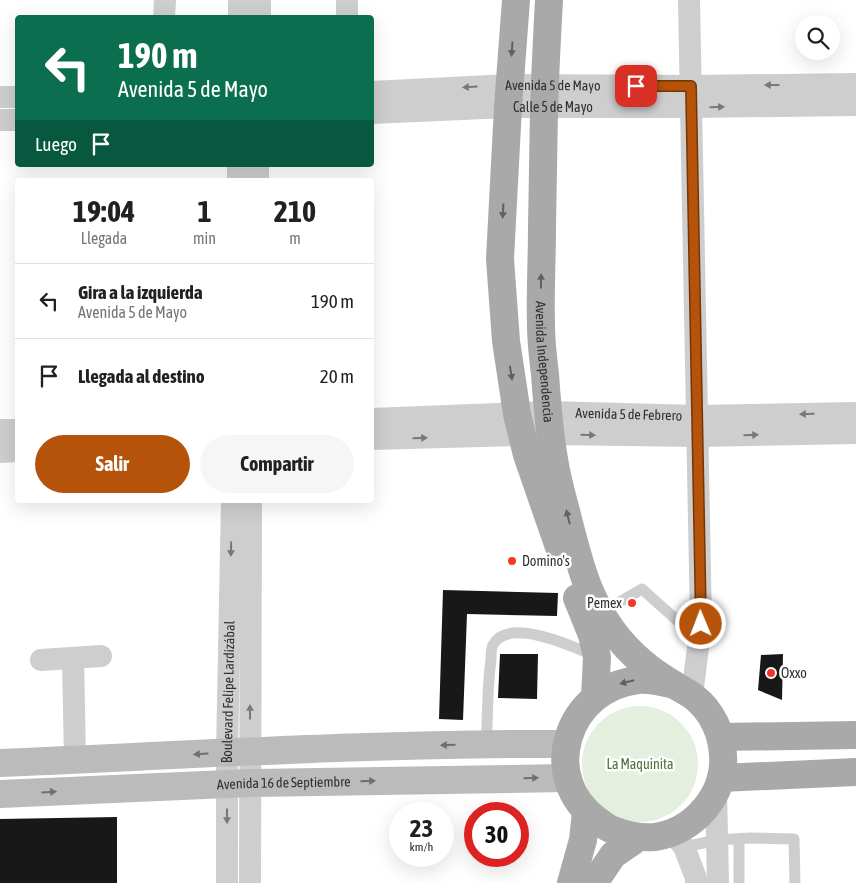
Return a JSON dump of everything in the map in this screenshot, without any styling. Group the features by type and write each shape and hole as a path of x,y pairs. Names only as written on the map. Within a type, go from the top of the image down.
{"main road":[{"name":"Avenida Independencia","path":"516,0 500,259 506,341 527,455 574,590 594,616 643,663 683,690"},
{"name":"Avenida Independencia","path":"549,0 545,96 541,326 554,462 579,560 590,590 594,616 592,635 597,657 595,697"},
{"path":"641,679 658,681 683,690 704,706 714,721 721,737 724,758 719,785 705,808 678,839 656,836 639,837 610,830 586,812 575,796 568,778 565,761 566,744 572,726 582,710 595,697 609,688 625,682 641,679"},
{"path":"721,737 856,735"},
{"path":"0,763 238,752 486,744 566,744"},
{"path":"719,785 856,772"},
{"name":"Avenida 16 de Septiembre","path":"0,794 239,783 568,778"},
{"path":"571,883 582,840 586,812"},
{"path":"594,883 613,855 639,837"}],"street":[{"path":"164,15 166,0"},
{"path":"239,0 239,15"},
{"path":"260,0 260,15"},
{"path":"346,0 347,15"},
{"path":"683,690 699,640 701,624 689,0"},
{"path":"807,95 856,84"},
{"name":"Avenida 5 de Mayo","path":"374,92 545,96"},
{"name":"Calle 5 de Mayo","path":"545,96 691,97 807,95 856,105"},
{"name":"Calle 5 de Mayo","path":"374,113 509,96"},
{"path":"0,97 15,98"},
{"path":"0,120 15,120"},
{"name":"Avenida 5 de Febrero","path":"380,429 549,423 698,426 854,423"},
{"path":"0,430 15,430"},
{"path":"0,452 15,451"},
{"name":"Boulevard Felipe Lardizábal","path":"232,503 241,579"},
{"name":"Boulevard Felipe Lardizábal","path":"250,883 239,783 238,752 241,579 251,503"},
{"path":"41,660 101,656"},
{"path":"73,658 75,760"},
{"name":"Boulevard Felipe Lardizábal","path":"228,883 239,783"},
{"path":"718,883 728,839 719,785"},
{"path":"678,839 696,878 696,883"}],"lane":[{"path":"594,616 642,589 699,640"},
{"path":"486,744 492,645 500,637 523,632 562,642 597,657"},
{"path":"678,839 794,839 795,883"},
{"path":"728,839 739,883"}],"green space":[{"name":"La Maquinita","path":"640,706 662,710 681,723 694,742 698,764 694,786 681,805 662,818 640,822 618,818 599,805 586,786 582,764 586,742 599,723 618,710"}],"building":[{"path":"443,590 558,593 557,616 467,614 463,720 439,719"},
{"path":"500,654 538,654 537,699 498,698"},
{"name":"Oxxo","path":"783,654 782,700 758,690 761,655"},
{"path":"117,817 117,883 0,883 0,819"}],"place":[{"name":"Domino's","path":"512,561"},
{"name":"Pemex","path":"632,603"},
{"name":"Oxxo","path":"771,673"}],"route":[{"path":"636,86 691,86 701,624"}]}
